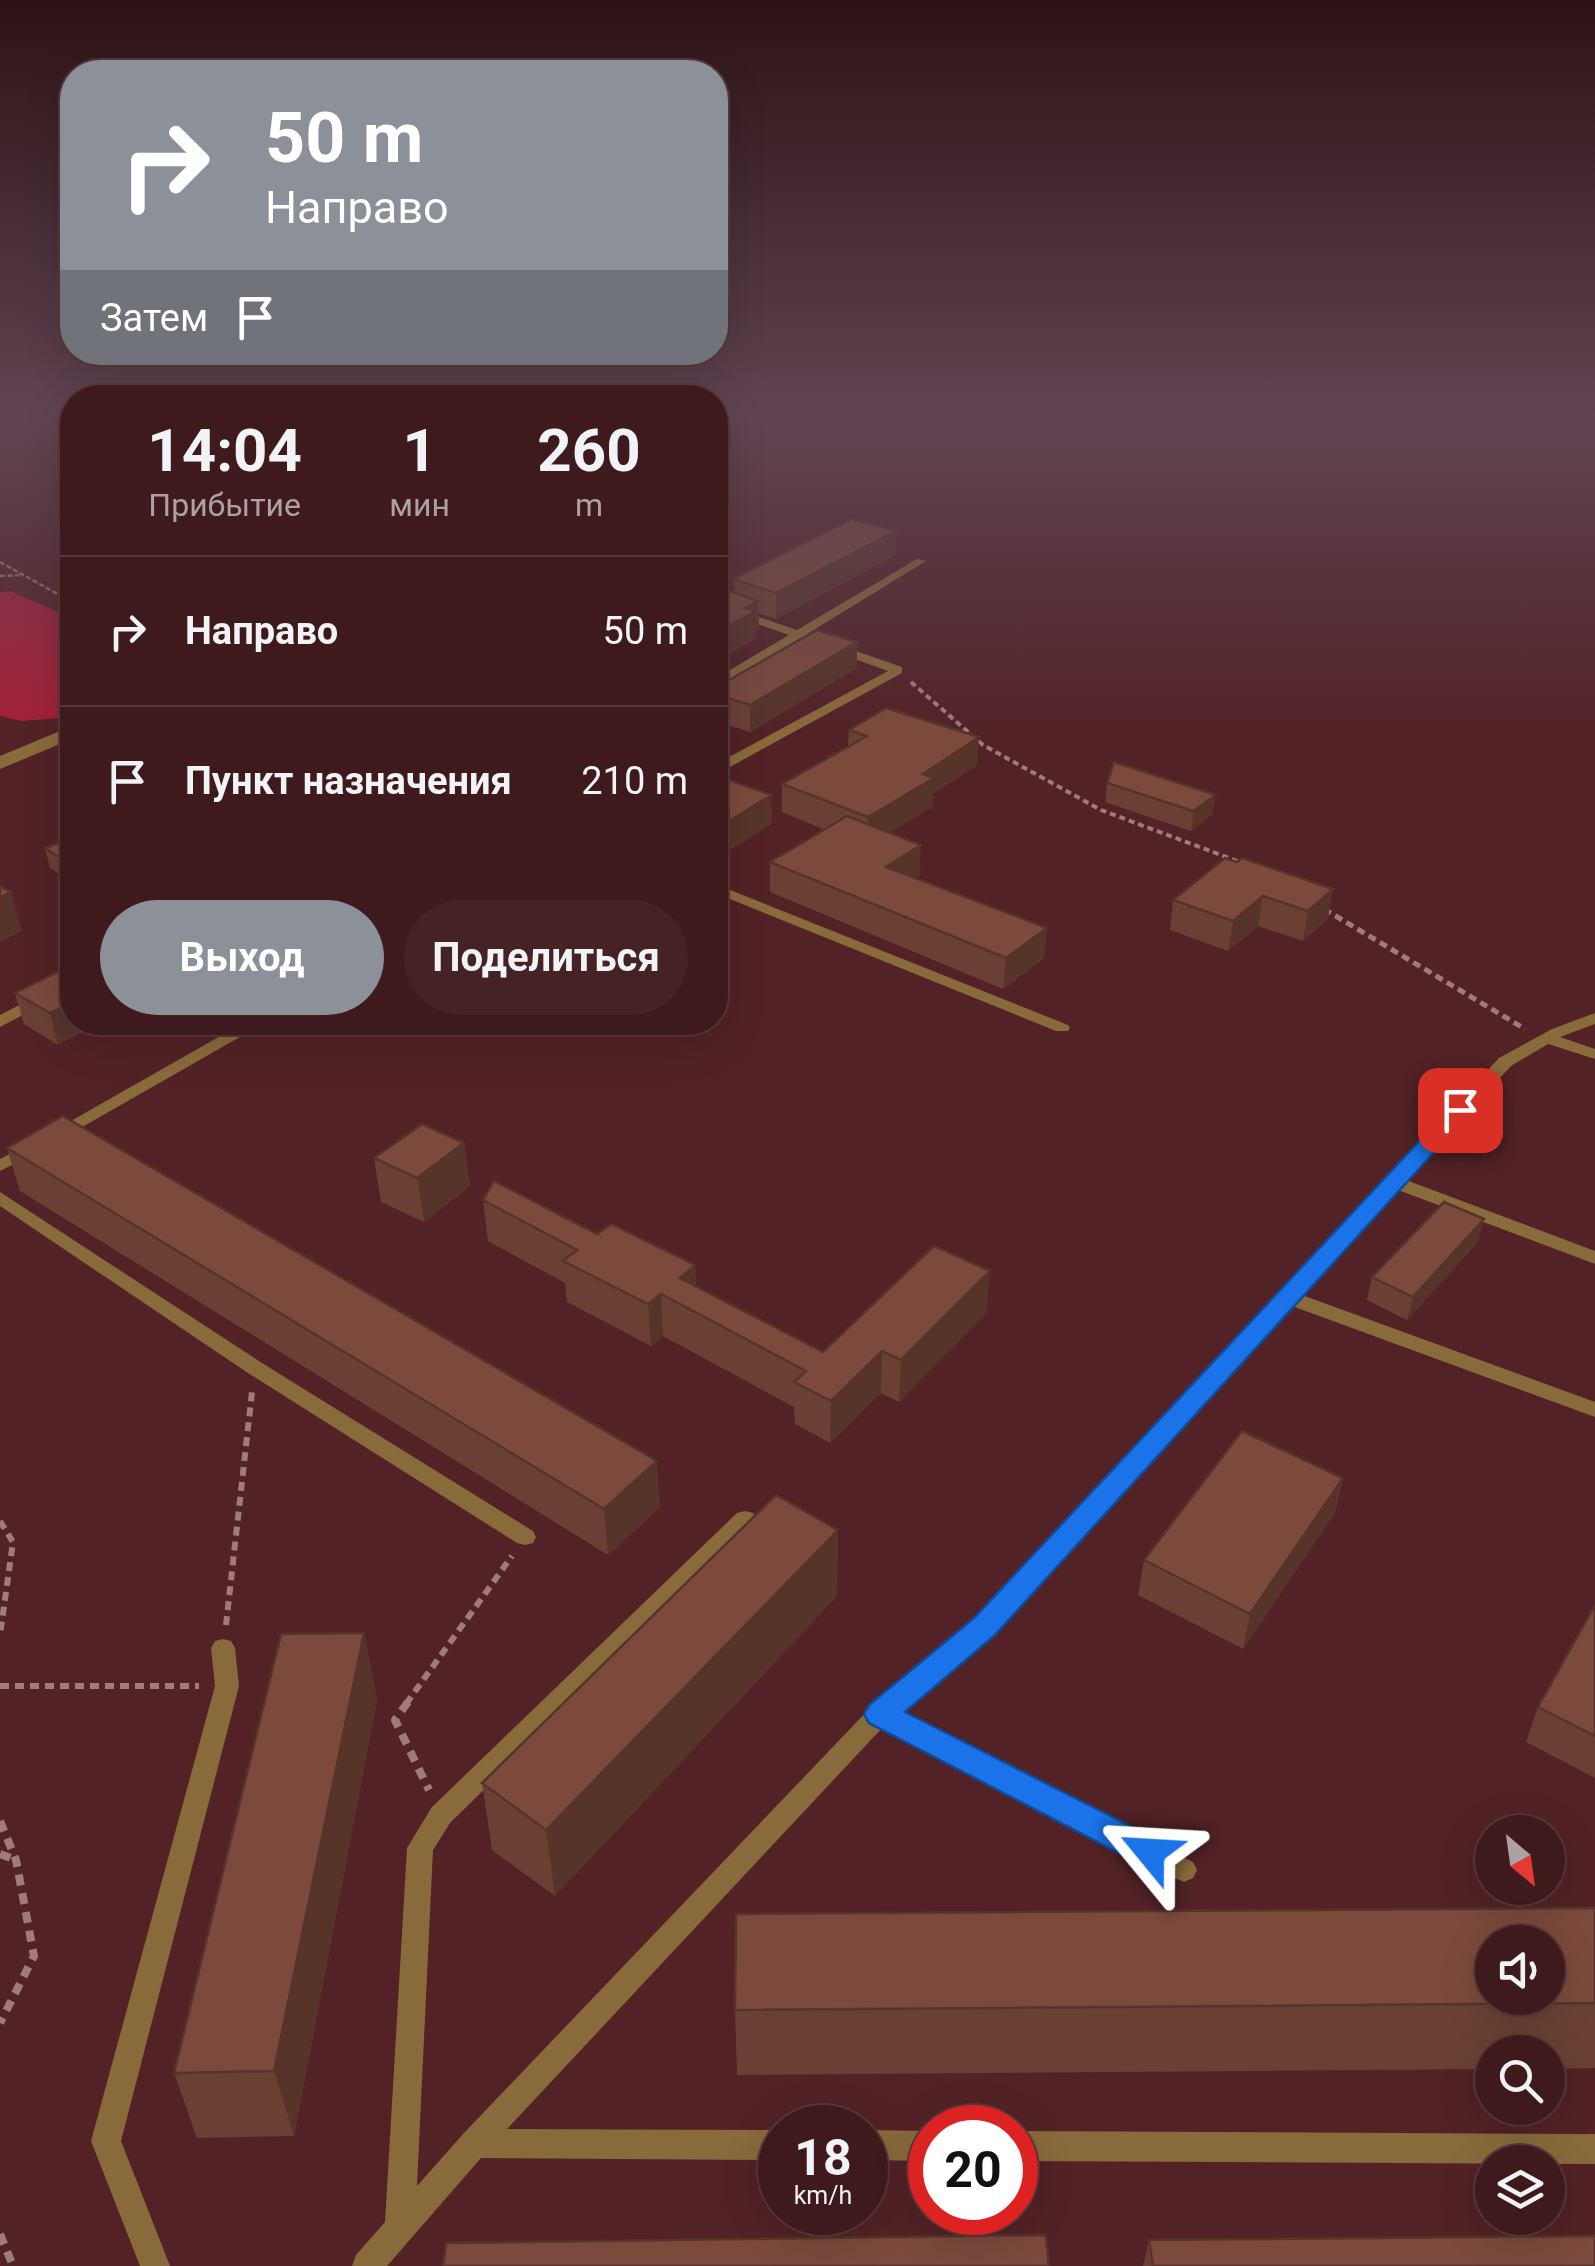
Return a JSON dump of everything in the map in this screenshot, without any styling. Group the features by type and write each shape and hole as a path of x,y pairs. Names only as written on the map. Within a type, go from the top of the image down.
{"street":[{"path":"0,763 60,737"}],"lane":[{"path":"728,676 921,562"},
{"path":"728,609 898,670"},
{"path":"730,762 898,670"},
{"path":"728,893 1062,1028"},
{"path":"0,1022 60,990"},
{"path":"367,2266 474,2143 880,1714 985,1627 1504,1062 1546,1038 1595,1018"},
{"path":"0,1166 235,1035"},
{"path":"1546,1038 1595,1054"},
{"path":"1394,1182 1595,1258"},
{"path":"0,1198 255,1368 525,1537"},
{"path":"1288,1297 1595,1410"},
{"path":"400,2226 420,1848 441,1815 745,1519"},
{"path":"154,2266 106,2141 228,1686 223,1648"},
{"path":"880,1714 1184,1870"},
{"path":"474,2143 758,2145"},
{"path":"1038,2146 1595,2149"}],"path":[{"path":"0,562 60,595"},
{"path":"0,576 27,575"},
{"path":"898,670 983,745 1101,810 1253,868"},
{"path":"1319,906 1501,1017 1546,1038"},
{"path":"223,1648 255,1368"},
{"path":"0,1521 12,1542 0,1634"},
{"path":"441,1815 395,1720 525,1537"},
{"path":"0,1686 228,1686"},
{"path":"0,1821 16,1860 34,1956 0,2022"},
{"path":"0,1854 16,1860"},
{"path":"0,2234 14,2266"}],"shaded area":[{"path":"10,591 56,611 60,617 60,718 21,721 0,716 0,592"}],"building":[{"path":"845,523 866,523 896,531 776,593 733,579"},
{"path":"728,591 758,601 745,608 756,611 728,626"},
{"path":"817,630 857,642 750,705 728,698 728,681"},
{"path":"886,708 979,737 923,774 934,778 868,817 782,784 867,736 849,730"},
{"path":"1114,762 1216,795 1193,811 1107,783"},
{"path":"728,780 771,795 728,822"},
{"path":"847,816 921,845 886,867 1047,928 1006,958 770,862"},
{"path":"60,842 60,858 45,848"},
{"path":"1225,858 1237,862 1242,858 1333,889 1308,911 1263,896 1233,921 1173,900"},
{"path":"60,971 60,1008 50,1013 15,993"},
{"path":"63,1116 657,1461 604,1509 7,1148"},
{"path":"422,1124 464,1143 417,1178 374,1158"},
{"path":"494,1181 597,1234 611,1224 695,1265 680,1278 823,1352 934,1246 990,1271 901,1360 882,1351 831,1401 794,1382 806,1371 661,1294 648,1304 563,1261 577,1250 483,1200"},
{"path":"1444,1202 1484,1219 1413,1297 1372,1277"},
{"path":"1242,1431 1343,1478 1250,1614 1144,1560"},
{"path":"776,1495 838,1530 546,1830 482,1783"},
{"path":"1595,1605 1595,1736 1538,1707"},
{"path":"364,1633 274,2071 174,2073 281,1634"},
{"path":"1595,1908 1595,2003 1565,2003 1565,1925 1475,1925 1475,2004 735,2010 736,1914"},
{"path":"1046,2235 1049,2266 443,2266 446,2243"},
{"path":"1595,2236 1595,2266 1153,2266 1149,2240"}],"route":[{"path":"1150,1852 880,1714 985,1627 1460,1110"}]}
